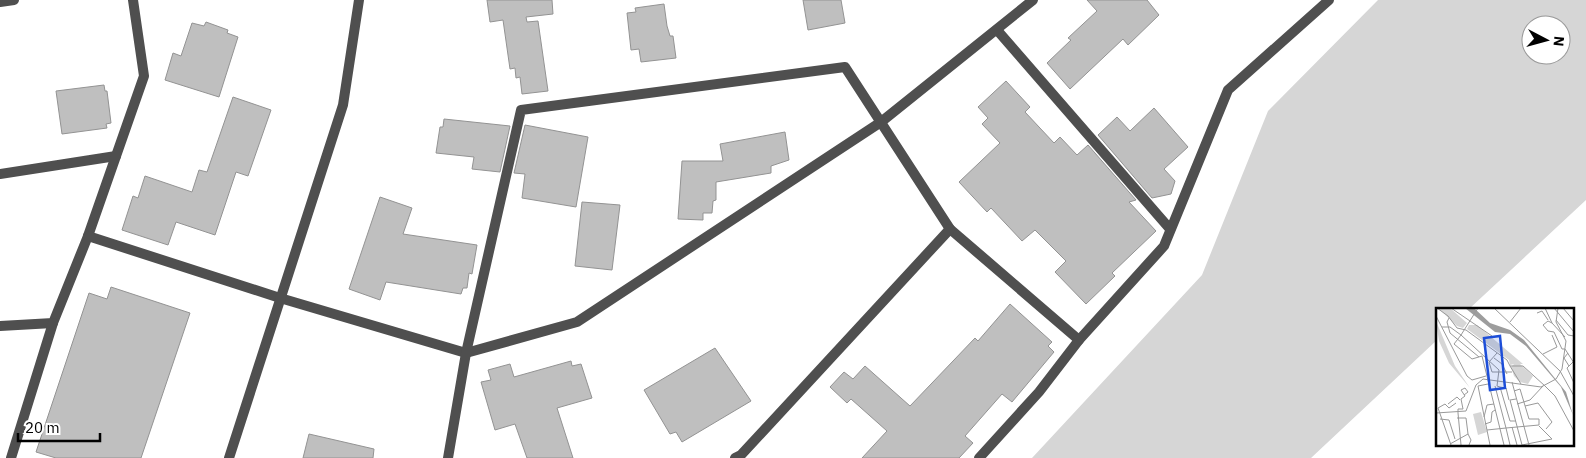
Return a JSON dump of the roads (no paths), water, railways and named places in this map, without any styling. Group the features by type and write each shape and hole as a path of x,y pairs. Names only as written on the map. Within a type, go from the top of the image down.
{"street":[{"path":"0,2 14,0"},
{"path":"11,458 53,323 88,236 144,76 132,0"},
{"path":"229,458 342,105 359,0"},
{"path":"88,236 280,298 466,353 577,322 881,122 1033,0"},
{"path":"979,458 1038,392 1079,340 1164,246 1228,90 1329,0"},
{"path":"997,30 1170,229"},
{"path":"448,458 466,353 521,110 845,67 950,229 1079,340"},
{"path":"0,174 116,156"},
{"path":"735,458 742,455 950,229"},
{"path":"0,326 53,323"}]}
